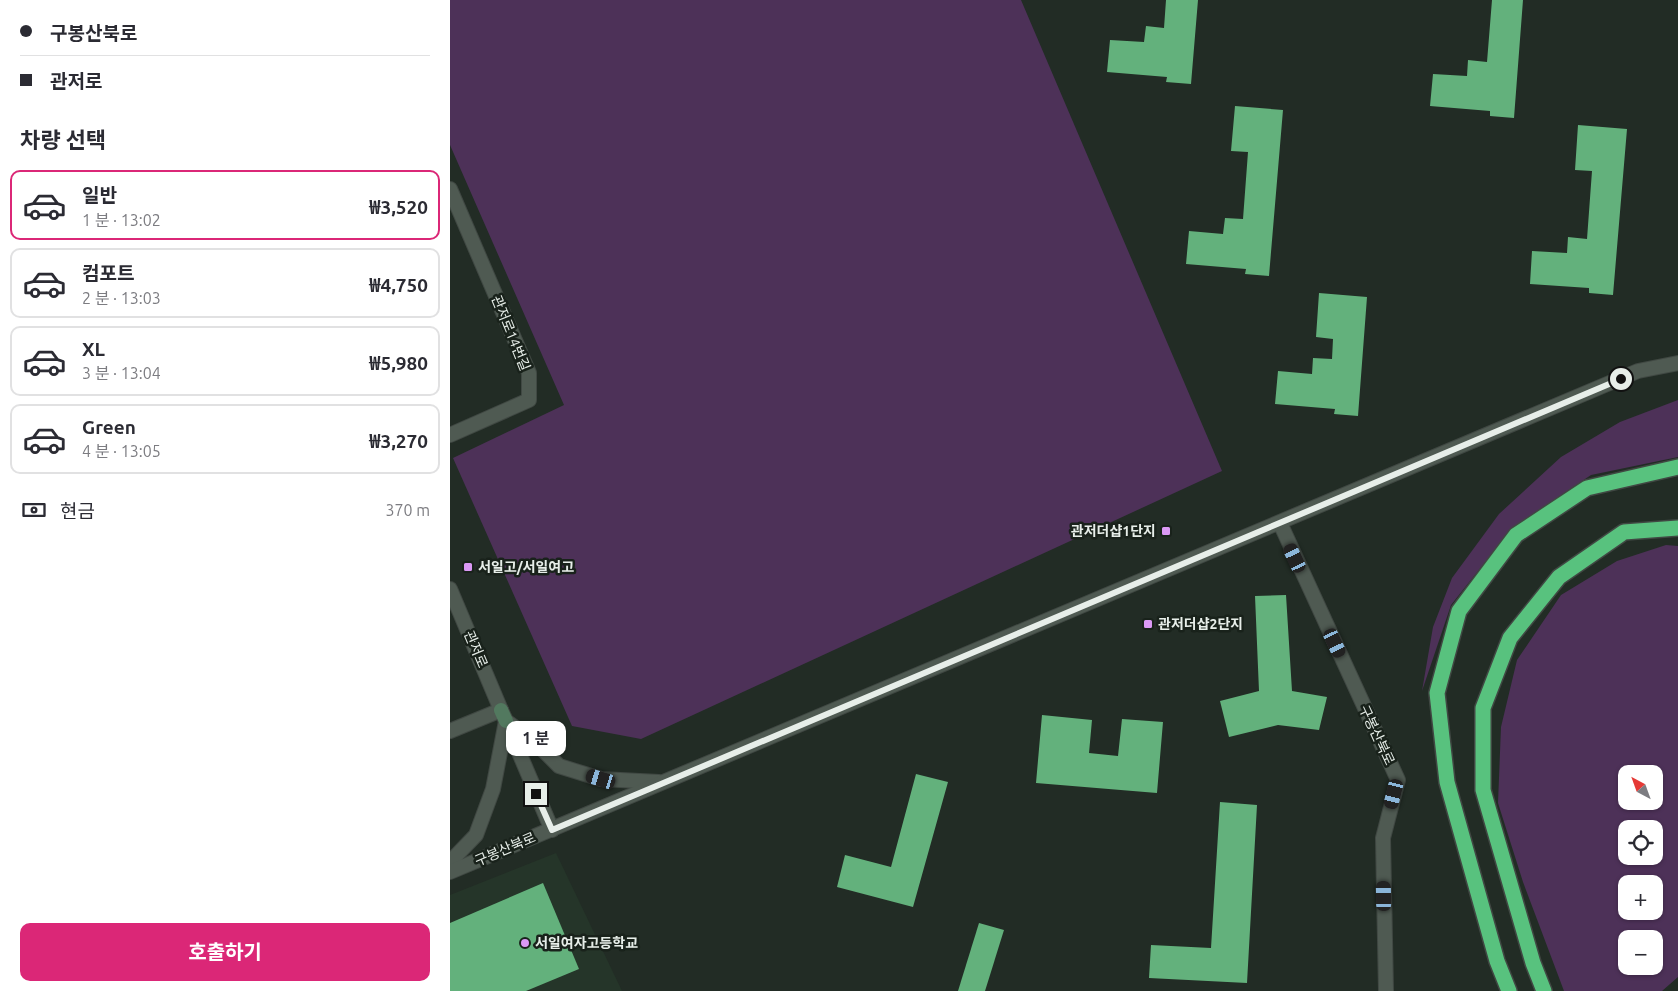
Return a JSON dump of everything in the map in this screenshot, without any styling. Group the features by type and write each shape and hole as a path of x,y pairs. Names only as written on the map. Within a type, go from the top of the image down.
{"highway":[{"path":"1509,991 1497,961 1447,782 1437,693 1459,611 1516,535 1586,488 1678,467"},
{"path":"1544,991 1533,963 1483,790 1483,708 1510,638 1559,577 1624,532 1678,528"}],"street":[{"name":"관저로14번길","path":"450,189 529,373 528,400 450,435"},
{"name":"구봉산북로","path":"450,872 1638,371 1678,363"},
{"name":"구봉산북로","path":"1280,523 1398,780 1383,838 1386,991"},
{"name":"관저로","path":"450,589 552,830"},
{"path":"504,715 559,766 601,779 664,782"},
{"path":"450,732 504,715"},
{"path":"450,862 476,835 493,789 504,715"}],"shaded area":[{"path":"450,0 1021,0 1222,471 641,739 572,726 453,458 564,405 450,145"},
{"path":"1678,400 1678,457 1591,475 1512,528 1451,605 1422,691 1433,627 1452,578 1499,514 1561,457 1620,422"},
{"path":"1666,545 1678,546 1678,977 1662,991 1564,991 1523,882 1498,803 1501,727 1517,660 1561,595 1617,561"},
{"name":"서일여자고등학교","path":"556,853 622,991 450,991 450,895"}],"building":[{"path":"1166,0 1198,0 1191,84 1166,82 1167,77 1107,72 1110,40 1144,42 1146,26 1164,28"},
{"path":"1492,0 1523,0 1514,118 1490,116 1490,111 1430,106 1433,74 1467,76 1468,60 1487,62"},
{"path":"1235,106 1283,110 1269,276 1245,274 1246,269 1186,264 1189,231 1223,234 1225,218 1243,219 1248,152 1231,151"},
{"path":"1578,125 1627,129 1613,295 1589,293 1589,288 1530,284 1532,251 1567,253 1568,237 1587,239 1592,171 1575,170"},
{"path":"1319,293 1367,297 1358,416 1334,414 1335,409 1275,404 1278,371 1312,374 1313,358 1332,359 1333,339 1316,337"},
{"path":"1286,595 1292,691 1327,697 1319,730 1278,725 1229,737 1220,701 1259,691 1255,596"},
{"path":"1042,715 1092,720 1089,753 1118,756 1122,719 1163,722 1157,793 1036,783"},
{"path":"916,774 948,782 913,907 837,887 845,855 891,867"},
{"path":"1220,802 1257,805 1247,983 1149,978 1151,945 1211,948"},
{"path":"543,883 579,969 526,991 450,991 450,923"},
{"path":"979,923 1004,930 985,991 958,991"}],"place":[{"name":"관저더샵1단지","path":"1166,531"},
{"name":"서일고/서일여고","path":"468,567"},
{"name":"관저더샵2단지","path":"1148,624"},
{"name":"서일여자고등학교","path":"525,943"}],"route":[{"path":"536,794 552,830 1621,379"}]}
